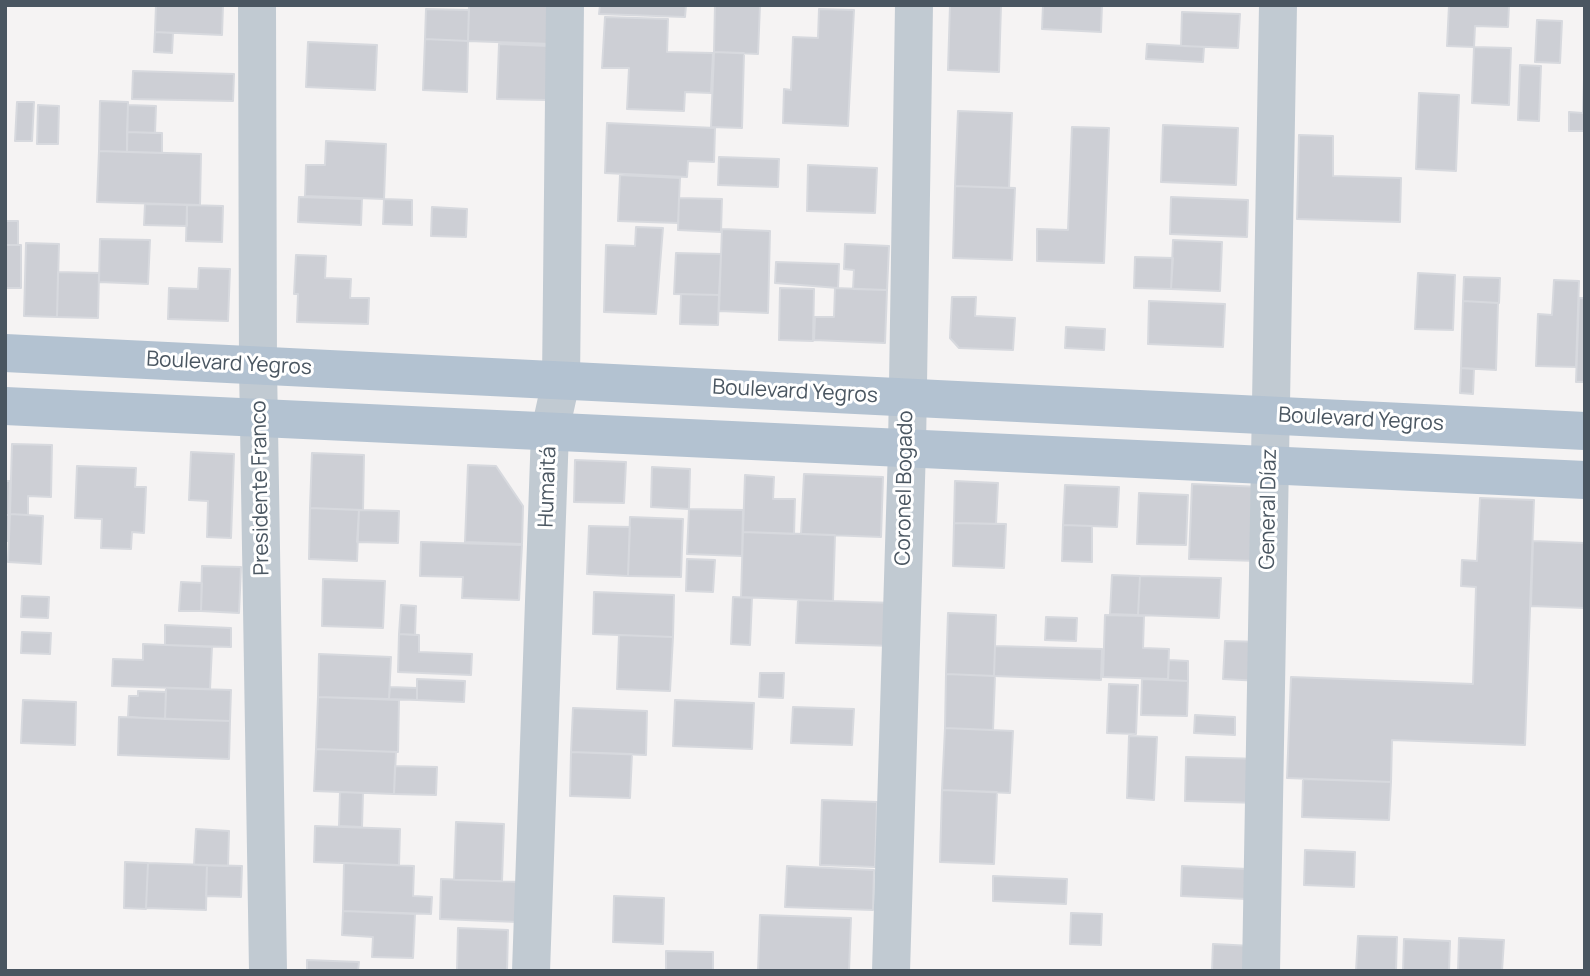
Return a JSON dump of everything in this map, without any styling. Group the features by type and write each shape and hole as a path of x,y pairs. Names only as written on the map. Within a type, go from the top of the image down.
{"main road":[{"name":"Boulevard Yegros","path":"5,354 1585,431"},
{"path":"5,406 1585,480"}],"street":[{"name":"Presidente Franco","path":"257,5 258,366 261,418 268,971"},
{"name":"Humaitá","path":"531,971 550,431 561,381 565,5"},
{"name":"Coronel Bogado","path":"891,971 907,448 914,5"},
{"name":"General Díaz","path":"1261,971 1278,5"}],"building":[{"path":"156,5 223,5 222,35 155,32"},
{"path":"469,5 553,5 551,44 468,41"},
{"path":"600,5 686,5 685,17 599,14"},
{"path":"715,5 760,5 758,54 714,52"},
{"path":"950,5 1001,5 999,72 948,70"},
{"path":"1043,5 1102,5 1101,32 1042,29"},
{"path":"1449,5 1509,5 1508,27 1475,26 1474,47 1447,46"},
{"path":"426,9 469,10 468,41 425,39"},
{"path":"819,9 854,10 848,126 783,123 784,89 791,90 793,37 818,38"},
{"path":"1182,12 1240,14 1238,48 1181,46"},
{"path":"605,17 668,19 667,52 713,53 711,93 685,92 684,111 627,109 629,68 602,68"},
{"path":"1537,20 1562,21 1560,63 1535,62"},
{"path":"155,32 173,33 172,53 154,52"},
{"path":"425,39 468,41 467,92 423,90"},
{"path":"308,42 377,45 375,90 306,87"},
{"path":"499,44 550,46 547,100 497,99"},
{"path":"1147,44 1204,47 1203,62 1146,59"},
{"path":"1474,47 1511,48 1509,105 1472,103"},
{"path":"714,52 744,53 742,128 711,127"},
{"path":"1520,65 1541,66 1539,121 1518,120"},
{"path":"133,71 234,74 233,101 132,99"},
{"path":"1584,79 1585,131 1569,131 1569,112 1583,113"},
{"path":"1419,93 1459,95 1456,171 1416,169"},
{"path":"100,101 128,102 127,152 99,151"},
{"path":"17,102 34,102 32,141 15,141"},
{"path":"38,105 59,106 58,144 37,144"},
{"path":"128,105 156,106 155,133 127,132"},
{"path":"958,111 1012,113 1009,188 955,186"},
{"path":"607,123 715,128 714,162 688,161 687,177 605,173"},
{"path":"1163,125 1238,128 1236,185 1161,182"},
{"path":"1072,127 1109,128 1104,263 1037,261 1037,229 1068,230"},
{"path":"127,132 162,133 162,153 127,152"},
{"path":"1299,135 1333,136 1333,176 1401,178 1400,222 1297,219"},
{"path":"326,141 386,144 384,199 305,196 306,165 325,165"},
{"path":"99,151 201,154 200,205 97,202"},
{"path":"719,157 779,159 778,187 718,185"},
{"path":"808,165 877,168 875,213 807,211"},
{"path":"620,175 680,178 678,223 618,221"},
{"path":"955,186 1015,188 1012,260 953,258"},
{"path":"299,197 362,199 361,225 298,222"},
{"path":"1171,197 1248,200 1247,237 1170,234"},
{"path":"679,198 722,199 721,232 678,230"},
{"path":"384,199 412,200 412,225 383,224"},
{"path":"145,204 187,205 187,226 144,225"},
{"path":"187,205 223,206 222,242 186,241"},
{"path":"432,207 467,209 466,237 431,236"},
{"path":"5,221 18,221 18,245 5,245"},
{"path":"636,227 663,228 656,314 604,312 606,245 635,246"},
{"path":"722,229 770,231 768,313 719,311"},
{"path":"100,239 150,240 148,284 99,282"},
{"path":"1173,240 1222,242 1220,291 1171,289"},
{"path":"26,243 59,244 57,317 24,316"},
{"path":"845,244 889,246 887,290 853,289 854,270 844,269"},
{"path":"5,245 21,245 21,288 5,288"},
{"path":"676,253 721,254 719,295 674,294"},
{"path":"296,255 326,256 325,278 351,279 350,298 369,298 368,324 297,322 298,294 294,294"},
{"path":"1135,257 1173,258 1171,289 1134,288"},
{"path":"776,262 839,264 838,288 775,283"},
{"path":"199,268 230,269 228,321 168,319 169,288 198,289"},
{"path":"58,272 99,273 98,318 57,317"},
{"path":"1418,273 1455,275 1453,330 1415,329"},
{"path":"1464,277 1500,278 1499,303 1463,301"},
{"path":"1554,280 1579,281 1576,367 1536,366 1538,314 1552,315"},
{"path":"780,288 814,289 813,341 779,340"},
{"path":"835,288 887,290 885,343 814,340 815,317 834,317"},
{"path":"681,294 719,295 718,325 680,324"},
{"path":"952,297 976,297 975,316 1015,318 1013,350 959,348 950,338"},
{"path":"1579,298 1585,298 1585,382 1576,382"},
{"path":"1149,301 1225,304 1223,347 1148,344"},
{"path":"1463,301 1498,303 1496,370 1461,368"},
{"path":"1066,327 1105,329 1104,350 1065,348"},
{"path":"1461,368 1474,369 1473,394 1460,393"},
{"path":"12,444 52,445 51,497 28,496 28,515 10,514"},
{"path":"191,452 234,454 231,538 207,537 208,501 189,500"},
{"path":"312,453 364,455 363,510 310,508"},
{"path":"575,460 626,462 624,503 574,502"},
{"path":"468,465 496,466 523,506 522,544 465,542"},
{"path":"77,466 136,468 135,487 146,487 144,533 132,532 131,549 101,548 102,519 75,518"},
{"path":"652,467 690,469 689,509 651,507"},
{"path":"804,474 883,477 881,537 801,534"},
{"path":"745,475 774,477 773,499 795,499 794,534 743,532"},
{"path":"5,481 10,481 9,515 5,515"},
{"path":"955,481 998,483 996,524 954,523"},
{"path":"1192,484 1262,487 1259,561 1189,559"},
{"path":"1065,485 1119,487 1117,527 1063,525"},
{"path":"1139,493 1188,495 1186,545 1137,544"},
{"path":"1480,498 1534,500 1525,745 1392,740 1391,782 1287,778 1291,677 1473,684 1476,587 1461,586 1462,560 1477,561"},
{"path":"310,508 359,510 357,561 309,559"},
{"path":"689,509 743,510 742,556 687,554"},
{"path":"359,510 399,511 398,543 357,542"},
{"path":"10,514 43,516 41,564 8,562"},
{"path":"5,515 9,515 8,541 5,541"},
{"path":"630,517 683,519 681,577 628,576"},
{"path":"954,523 1006,524 1004,568 953,566"},
{"path":"1063,525 1092,526 1092,562 1062,561"},
{"path":"589,526 630,527 628,576 587,574"},
{"path":"743,532 835,535 833,601 741,597"},
{"path":"1533,541 1585,543 1585,608 1531,606"},
{"path":"421,542 522,545 519,600 462,598 463,577 420,576"},
{"path":"687,559 715,560 713,592 686,591"},
{"path":"202,566 241,567 239,613 201,611"},
{"path":"1112,575 1140,576 1138,615 1110,614"},
{"path":"1140,576 1221,578 1219,618 1138,615"},
{"path":"323,579 385,581 383,628 322,626"},
{"path":"181,582 202,583 201,611 179,611"},
{"path":"594,592 674,595 673,637 593,634"},
{"path":"22,596 49,597 48,618 21,617"},
{"path":"733,597 752,598 750,645 731,644"},
{"path":"798,600 895,603 894,646 796,643"},
{"path":"401,605 416,606 415,635 399,634"},
{"path":"948,613 996,615 994,676 946,674"},
{"path":"1105,615 1144,616 1143,648 1169,649 1168,679 1103,677"},
{"path":"1046,617 1077,618 1076,641 1045,640"},
{"path":"165,625 231,628 231,647 165,645"},
{"path":"22,632 51,633 50,654 21,653"},
{"path":"399,634 419,635 419,652 472,654 471,675 398,672"},
{"path":"619,635 673,637 670,691 617,689"},
{"path":"1225,641 1263,642 1261,681 1223,679"},
{"path":"143,644 212,647 210,689 112,686 113,659 143,660"},
{"path":"995,646 1102,649 1101,680 994,676"},
{"path":"319,654 391,657 389,699 318,697"},
{"path":"1169,660 1188,661 1188,681 1168,680"},
{"path":"760,673 784,673 783,698 759,697"},
{"path":"946,674 995,676 993,730 945,728"},
{"path":"417,679 465,681 464,702 417,700"},
{"path":"1142,679 1188,681 1187,716 1141,715"},
{"path":"1109,684 1138,685 1136,734 1107,733"},
{"path":"390,687 417,688 417,700 389,699"},
{"path":"166,688 231,690 230,721 165,719"},
{"path":"138,691 166,692 165,719 128,717 129,696 138,696"},
{"path":"318,697 399,700 398,752 316,749"},
{"path":"23,700 76,702 75,745 21,743"},
{"path":"675,700 754,703 752,749 673,746"},
{"path":"793,707 854,709 852,745 791,743"},
{"path":"573,708 647,711 646,755 571,752"},
{"path":"1195,715 1235,717 1235,735 1194,733"},
{"path":"119,717 230,721 229,759 118,755"},
{"path":"945,728 1013,731 1010,793 942,790"},
{"path":"1129,736 1157,737 1154,800 1127,798"},
{"path":"316,749 396,752 394,794 314,791"},
{"path":"571,752 632,754 630,798 570,796"},
{"path":"1186,757 1263,759 1261,803 1185,801"},
{"path":"395,766 437,767 436,795 394,794"},
{"path":"1303,779 1391,782 1389,820 1302,817"},
{"path":"942,790 997,792 994,864 940,862"},
{"path":"340,792 363,793 362,827 339,826"},
{"path":"822,800 877,802 875,867 820,865"},
{"path":"456,822 504,824 502,881 454,880"},
{"path":"315,826 400,829 399,865 314,862"},
{"path":"196,829 229,831 228,866 194,865"},
{"path":"1305,850 1355,852 1354,887 1304,885"},
{"path":"125,862 148,863 146,909 124,908"},
{"path":"148,863 207,865 206,910 146,908"},
{"path":"344,863 414,866 413,896 432,897 431,914 343,911"},
{"path":"207,865 242,866 241,897 206,896"},
{"path":"787,866 874,870 873,910 785,907"},
{"path":"1182,866 1248,869 1247,899 1181,896"},
{"path":"993,876 1067,879 1066,904 993,901"},
{"path":"441,879 520,882 518,922 440,919"},
{"path":"614,896 664,898 663,944 613,942"},
{"path":"343,911 415,914 413,958 372,957 373,937 342,935"},
{"path":"1071,913 1102,914 1101,945 1070,944"},
{"path":"760,915 851,918 849,971 758,971"},
{"path":"458,928 508,930 507,971 457,971"},
{"path":"1358,936 1397,937 1396,971 1356,971"},
{"path":"1459,938 1504,940 1502,971 1458,971"},
{"path":"1404,939 1450,941 1449,971 1403,971"},
{"path":"1213,944 1253,946 1252,971 1212,971"},
{"path":"666,951 713,952 713,971 666,971"},
{"path":"307,960 359,962 358,971 307,971"}]}
